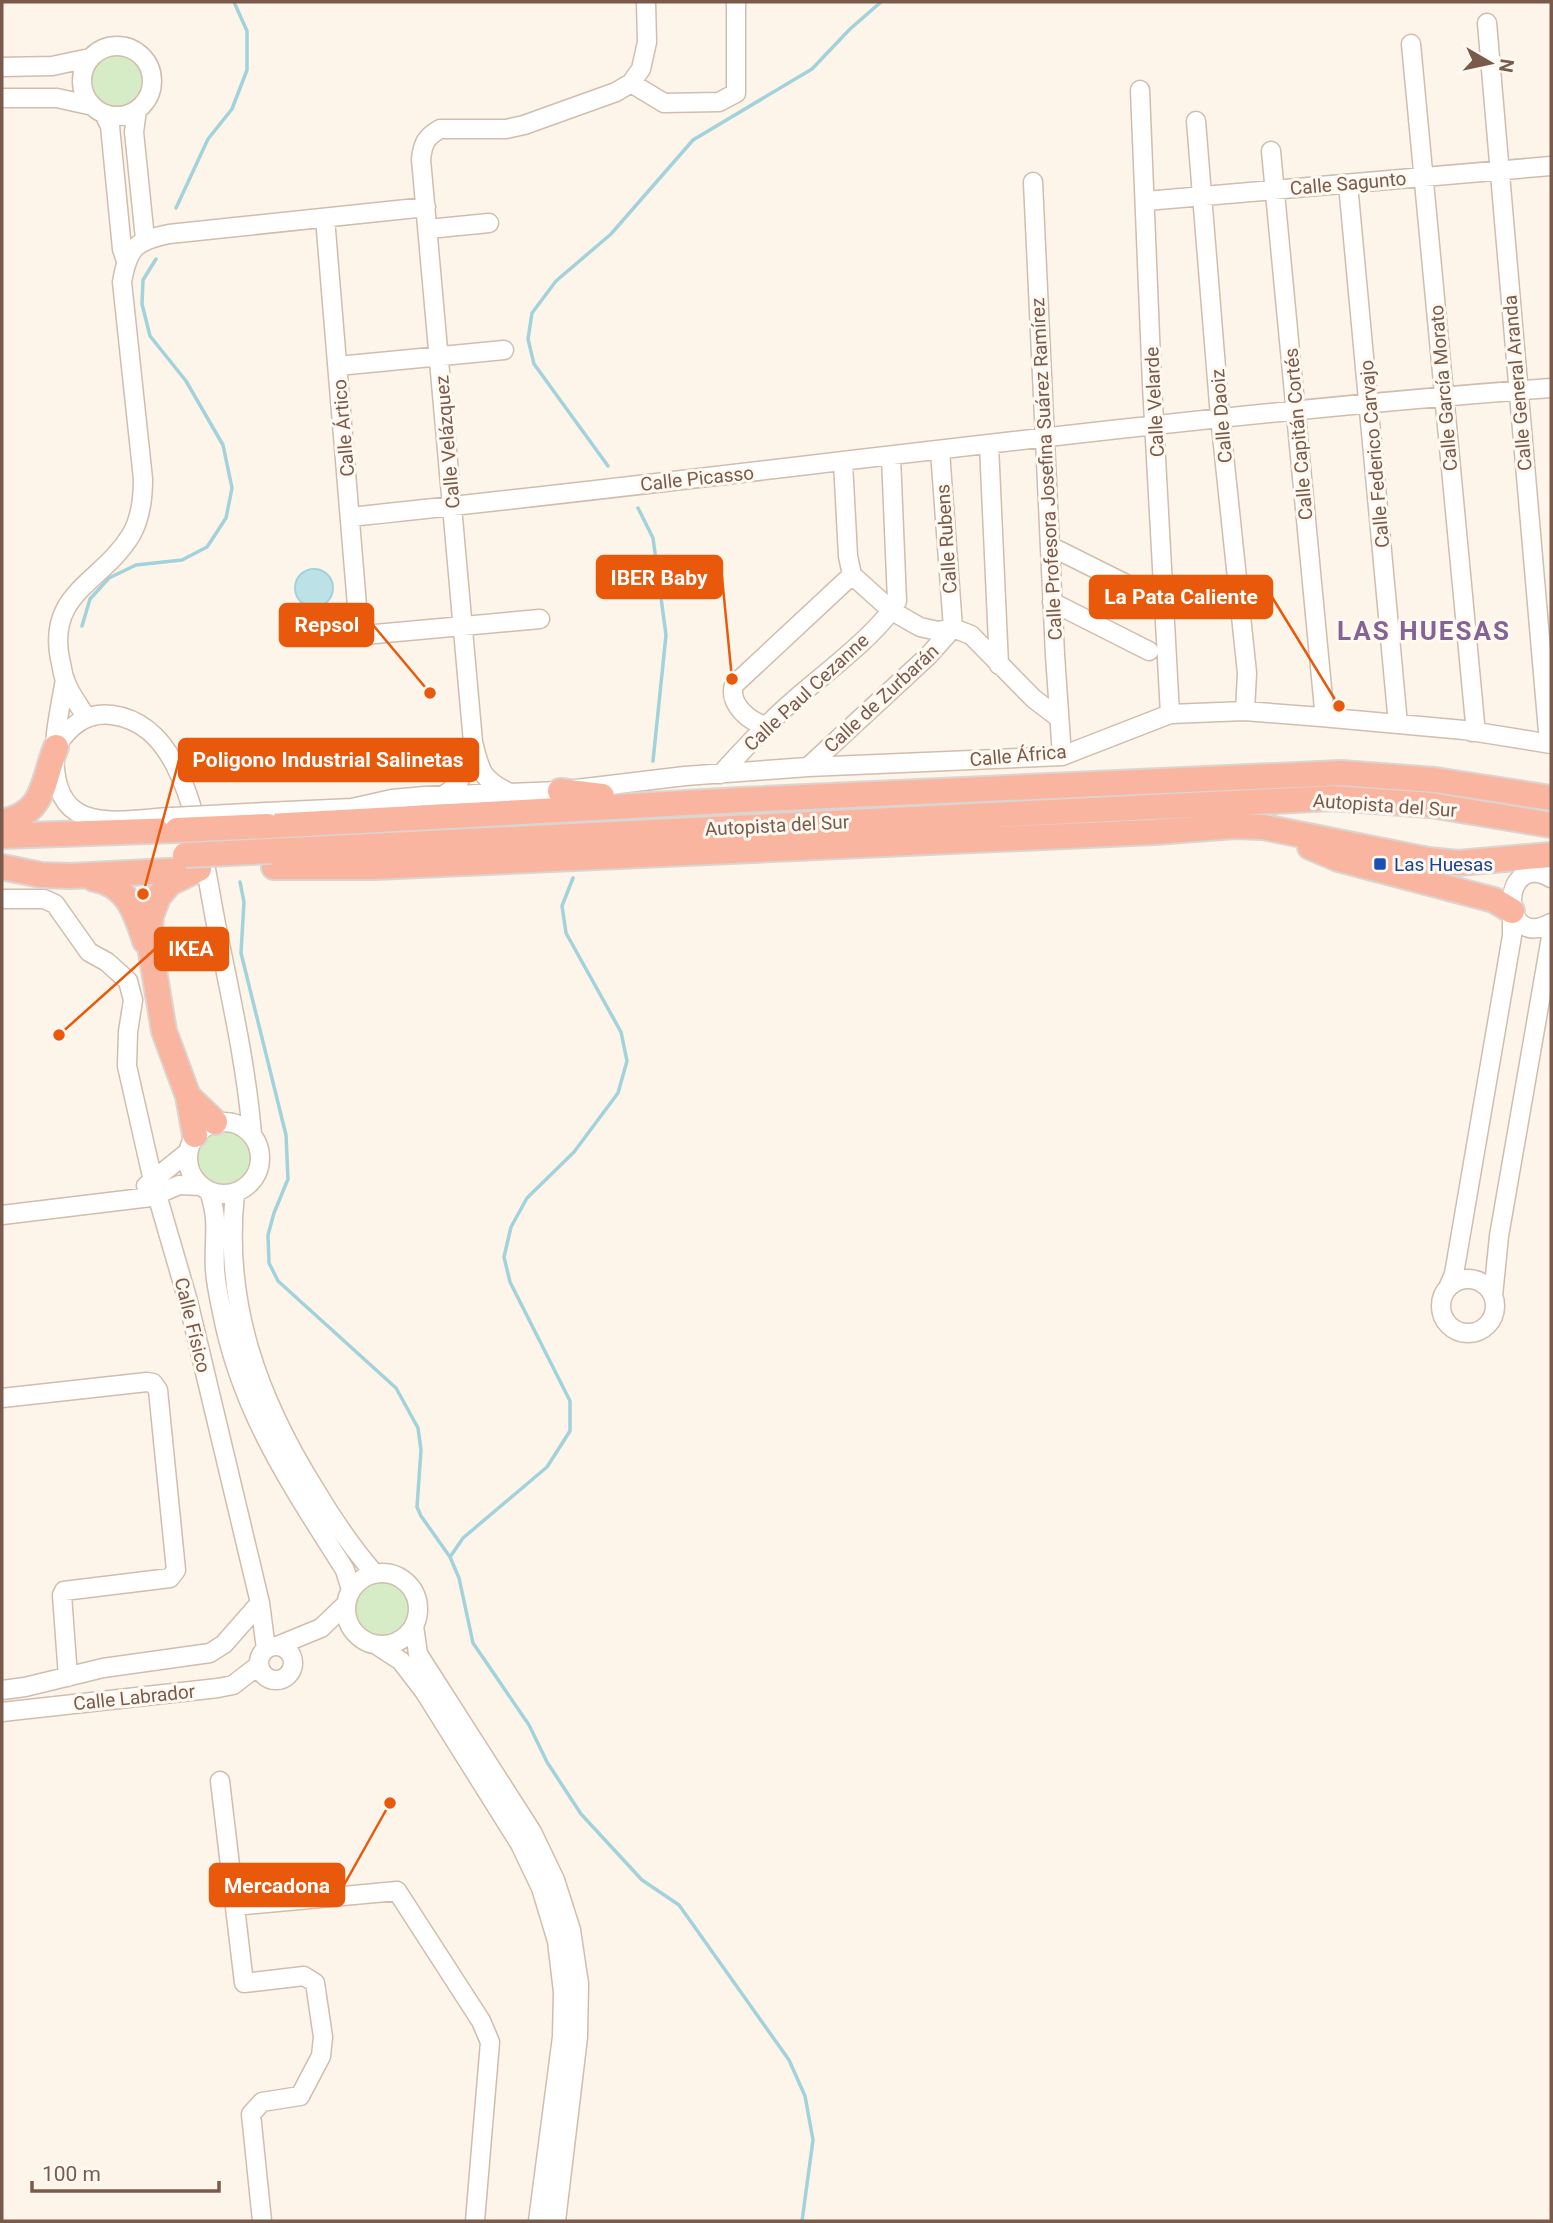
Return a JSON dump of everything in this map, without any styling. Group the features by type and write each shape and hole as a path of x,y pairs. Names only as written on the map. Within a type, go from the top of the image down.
{"highway":[{"path":"2,823 15,819 37,802 56,747"},
{"name":"Autopista del Sur","path":"2,836 175,823 1341,774 1435,780 1551,798"},
{"path":"560,791 606,796"},
{"path":"352,807 606,796 691,796 741,800"},
{"name":"Autopista del Sur","path":"2,861 193,864 1333,797 1431,805 1551,825"},
{"path":"2,823 106,820"},
{"path":"272,859 388,866 1235,827 1274,828 1428,860 1473,863 1501,858 1551,855"},
{"path":"1235,827 1274,834 1338,859 1494,900 1512,911"},
{"path":"71,876 193,864"},
{"path":"151,962 151,916 158,897 193,864"},
{"path":"2,867 41,875 104,881 122,891 133,908 151,962 163,1031 188,1096 206,1133"}],"street":[{"path":"646,2 645,57 641,69 631,83 664,103 719,102 736,93 736,2"},
{"name":"Calle General Aranda","path":"1487,23 1550,743"},
{"name":"Calle García Morato","path":"1411,44 1475,723 1472,732"},
{"path":"2,67 52,66 90,58 108,46 119,45 142,55 153,78 152,90 146,102 127,115 115,116 57,98 2,99"},
{"path":"86,717 65,680 59,651 60,618 68,603 131,535 143,499 122,282 126,261 122,249 110,126 85,95 82,81 90,58"},
{"path":"52,66 82,81"},
{"path":"57,98 82,81"},
{"name":"Calle Velázquez","path":"508,792 489,783 480,769 473,742 421,159 423,142 430,134 440,129 506,129 524,125 616,92 631,83"},
{"name":"Calle Velarde","path":"1140,90 1170,713"},
{"path":"137,110 134,132 145,239"},
{"name":"Calle Daoiz","path":"1196,121 1220,417 1248,673 1245,711"},
{"name":"Calle Capitán Cortés","path":"1271,151 1324,709 1321,717"},
{"name":"Calle Sagunto","path":"1146,201 1551,166"},
{"name":"Calle Profesora Josefina Suárez Ramírez","path":"1033,182 1052,602 1062,755"},
{"name":"Calle Federico Carvajo","path":"1348,184 1398,724"},
{"path":"126,261 145,239 169,234 426,207"},
{"name":"Calle Ártico","path":"320,219 338,366 359,630 364,635 464,626"},
{"path":"428,229 489,223"},
{"path":"338,366 504,350"},
{"name":"Calle Picasso","path":"350,517 891,457 1220,417 1551,388"},
{"path":"989,445 999,666"},
{"name":"Calle Rubens","path":"940,451 953,628"},
{"path":"891,457 897,601 892,611"},
{"path":"843,461 848,556 852,575 892,611 920,627 938,631 953,628 971,635 999,666 1059,718"},
{"path":"1050,546 1146,594"},
{"path":"768,726 757,724 748,718 735,701 732,692 734,685 852,575"},
{"path":"1052,602 1149,651"},
{"name":"Calle Paul Cezanne","path":"721,774 789,704 892,611"},
{"path":"464,626 540,618"},
{"name":"Calle de Zurbarán","path":"808,767 928,656 953,628"},
{"path":"65,680 55,772 61,793 79,813 92,818 175,823"},
{"name":"Calle África","path":"267,819 392,799 560,791 628,782 808,767 1062,755 1170,713 1245,711 1321,717 1472,732 1550,743"},
{"path":"56,747 63,735 86,717 102,714 126,717 144,725 160,741 174,763 188,793 247,1079 252,1134"},
{"path":"747,746 751,734 748,718"},
{"name":"Calle Velázquez","path":"444,795 453,790 462,777 470,759 473,742"},
{"path":"1551,878 1538,873 1521,879 1511,893 1512,936 1454,1274 1441,1304 1442,1313 1451,1328 1468,1334 1484,1328 1494,1313 1499,1236 1551,937"},
{"name":"Calle Físico","path":"2,899 44,899 55,904 89,952 107,962 128,981 133,1000 127,1066 155,1188 188,1301 260,1603 268,1654"},
{"path":"1512,911 1516,918 1530,927 1538,928 1551,923"},
{"path":"155,1188 206,1133 242,1102 247,1079"},
{"path":"2,1215 129,1200 155,1188 179,1185 217,1194 235,1193 246,1187 259,1168 261,1156 252,1134 245,1127 206,1133"},
{"path":"206,1133 190,1172 205,1189 216,1210 215,1269 236,1370 265,1438 345,1570 349,1597 347,1619 359,1637"},
{"path":"235,1193 232,1264 237,1301 253,1364 293,1454 352,1548 375,1574"},
{"path":"129,1200 166,1224"},
{"path":"1448,1288 1455,1282 1472,1279 1481,1282 1493,1296"},
{"path":"2,1398 147,1382 153,1383 158,1390 176,1570 170,1578 64,1591 62,1595 68,1678"},
{"path":"293,1660 287,1650 268,1654 267,1678 278,1680 288,1675 293,1660 313,1631 349,1597 362,1580 375,1574 387,1573 407,1583 418,1604 418,1616 405,1637 392,1644 378,1646"},
{"path":"2,1690 68,1678 103,1668 210,1653 224,1644 260,1603"},
{"path":"414,1626 418,1654 532,1832 555,1880 571,1930 579,1984 579,2037 556,2221"},
{"path":"313,1631 339,1630 378,1646 401,1661 424,1691 520,1844 541,1888 557,1941 563,1992 562,2037 538,2221"},
{"name":"Calle Labrador","path":"2,1712 233,1685 268,1654 313,1631"},
{"path":"220,1781 244,1983 304,1976 315,1983 323,2037 321,2056 300,2096 262,2102 251,2114 262,2221"},
{"path":"235,1906 397,1891 481,2021 490,2042 475,2221"}],"green space":[{"path":"116,55 126,57 134,63 140,71 140,91 134,99 126,105 116,107 106,105 98,99 92,91 90,81 92,71 98,63 106,57"},
{"path":"223,1130 234,1132 243,1138 249,1147 249,1169 243,1178 234,1184 223,1186 212,1184 203,1178 197,1169 195,1158 197,1147 203,1138 212,1132"},
{"path":"382,1581 397,1586 405,1594 410,1609 405,1624 397,1632 382,1637 367,1632 359,1624 354,1609 359,1594 367,1586"}],"water":[{"path":"314,569 327,575 333,588 327,601 314,607 301,601 295,588 301,575"}],"waterway":[{"path":"176,208 208,139 232,109 247,70 247,31 234,2"},
{"path":"608,466 534,364 528,339 532,313 556,281 611,234 693,140 812,69 850,29 881,2"},
{"path":"82,626 90,599 109,578 136,565 182,560 207,547 226,518 232,488 223,445 186,381 150,336 142,304 143,280 156,259"},
{"path":"638,508 653,538 666,635 653,761"},
{"path":"450,1557 463,1538 547,1467 570,1431 570,1401 510,1282 504,1257 511,1227 527,1198 574,1152 618,1093 627,1061 621,1032 566,933 562,906 573,878"},
{"path":"240,882 244,902 241,953 286,1135 288,1179 268,1235 269,1263 278,1281 396,1388 418,1428 421,1450 417,1507 450,1557 459,1578 473,1643 529,1725 547,1762 581,1814 642,1880 679,1905 789,2060 805,2096 813,2140 802,2221"}],"place":[{"name":"IBER Baby","path":"732,679"},
{"name":"Repsol","path":"430,693"},
{"name":"La Pata Caliente","path":"1339,706"},
{"name":"Las Huesas","path":"1380,864"},
{"name":"Poligono Industrial Salinetas","path":"143,894"},
{"name":"IKEA","path":"59,1035"},
{"name":"Mercadona","path":"390,1803"}],"district":[{"name":"LAS HUESAS","path":"1424,631"}]}
